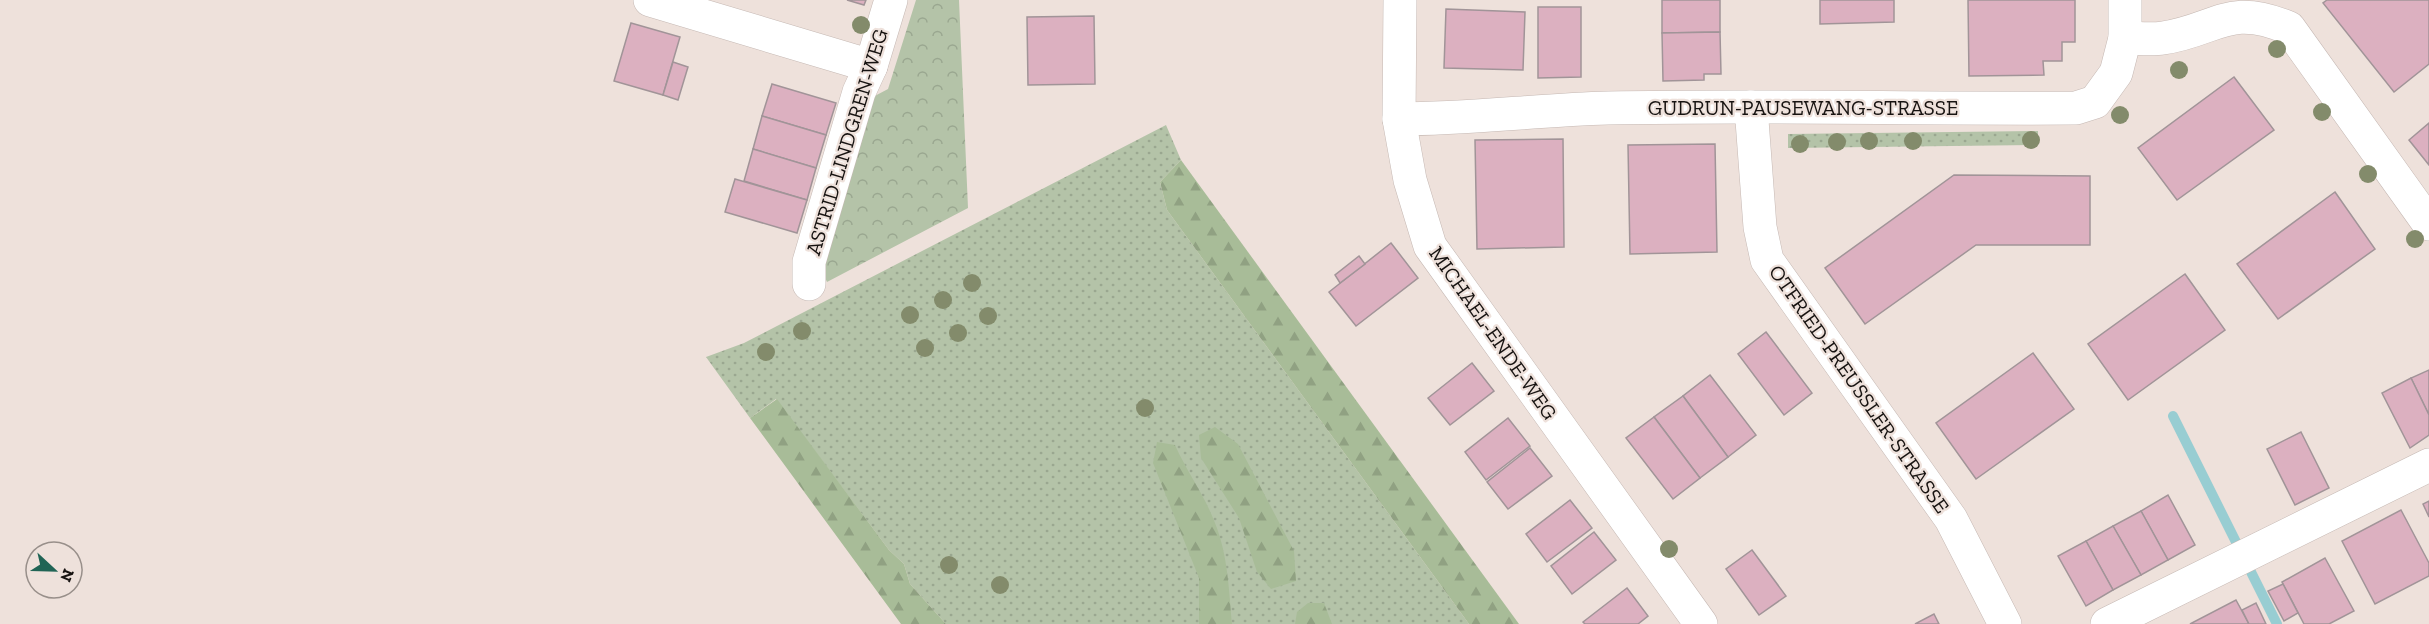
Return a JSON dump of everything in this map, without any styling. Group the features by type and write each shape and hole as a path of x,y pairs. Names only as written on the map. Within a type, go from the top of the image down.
{"street":[{"path":"650,0 871,66"},
{"name":"ASTRID-LINDGREN-WEG","path":"809,284 809,262 859,92 871,66 891,0"},
{"name":"MICHAEL-ENDE-WEG","path":"1400,0 1399,119 1410,180 1430,246 1701,624"},
{"name":"GUDRUN-PAUSEWANG-STRASSE","path":"1399,119 1466,119 1604,109 2076,108 2095,102 2116,73 2125,38 2125,0"},
{"path":"2125,38 2162,38 2216,21 2242,16 2272,21 2289,28 2429,224"},
{"name":"OTFRIED-PREUSSLER-STRASSE","path":"1750,107 1760,227 1767,260 1951,519 2005,624"},
{"path":"2108,624 2429,465"}],"green space":[{"path":"916,0 959,0 968,208 827,282 821,269 871,98 888,89"},
{"path":"1166,125 1181,160 1160,182 1167,210 1469,624 946,624 910,584 904,564 889,550 776,399 750,418 706,357 744,343"},
{"path":"2038,131 2038,145 1788,148 1788,134"},
{"path":"1181,160 1519,624 1469,624 1167,210 1160,182"},
{"path":"777,399 889,550 904,564 910,584 946,624 901,624 750,418"},
{"path":"1215,427 1238,444 1294,551 1296,581 1271,589 1257,572 1239,518 1201,458 1199,435"},
{"path":"1157,442 1175,445 1211,513 1225,560 1232,624 1199,624 1199,578 1153,463"},
{"path":"1308,603 1324,603 1332,624 1295,624 1297,612"}],"building":[{"path":"847,0 866,0 864,5"},
{"path":"1662,0 1720,0 1720,32 1662,33"},
{"path":"1820,0 1894,0 1894,22 1820,24"},
{"path":"1968,0 2075,0 2075,42 2062,42 2062,61 2043,61 2044,75 1969,76"},
{"path":"2327,0 2429,0 2429,64 2394,92 2323,3"},
{"path":"1538,7 1581,7 1581,77 1538,78"},
{"path":"1446,9 1525,12 1523,70 1444,68"},
{"path":"1094,16 1095,84 1028,85 1027,17"},
{"path":"631,23 680,37 663,95 614,81"},
{"path":"1720,32 1721,74 1704,74 1704,80 1663,81 1662,33"},
{"path":"673,62 688,67 678,100 663,95"},
{"path":"2234,77 2274,130 2177,200 2138,148"},
{"path":"772,84 836,103 826,135 762,116"},
{"path":"762,116 826,135 816,168 753,149"},
{"path":"2429,123 2429,165 2409,140"},
{"path":"1563,139 1564,247 1477,249 1475,140"},
{"path":"1715,144 1717,252 1630,254 1628,145"},
{"path":"753,149 816,168 807,200 744,181"},
{"path":"1954,175 2090,176 2090,245 1976,245 1865,324 1825,268"},
{"path":"735,179 807,200 797,233 725,212"},
{"path":"2335,192 2375,249 2278,319 2237,264"},
{"path":"1391,243 1418,278 1356,326 1329,292"},
{"path":"1359,256 1365,264 1340,283 1335,275"},
{"path":"2185,274 2225,330 2128,400 2088,344"},
{"path":"1766,332 1812,393 1784,415 1738,354"},
{"path":"2033,353 2074,409 1976,479 1936,423"},
{"path":"1472,363 1494,391 1450,425 1428,398"},
{"path":"2429,370 2429,415 2411,378"},
{"path":"1710,375 1756,435 1728,457 1683,396"},
{"path":"2411,378 2429,415 2429,435 2410,448 2382,393"},
{"path":"1683,396 1728,457 1700,478 1654,417"},
{"path":"1654,417 1700,478 1673,499 1626,438"},
{"path":"1508,418 1530,446 1486,480 1465,452"},
{"path":"2301,432 2329,488 2295,505 2267,449"},
{"path":"1530,448 1552,476 1508,509 1487,482"},
{"path":"2168,495 2195,545 2168,560 2141,511"},
{"path":"1570,500 1592,528 1547,562 1526,534"},
{"path":"2429,501 2429,517 2423,504"},
{"path":"2401,510 2429,563 2429,576 2375,604 2342,541"},
{"path":"2141,511 2168,560 2141,575 2113,526"},
{"path":"2113,526 2141,575 2113,590 2086,541"},
{"path":"1594,532 1616,560 1572,594 1551,566"},
{"path":"2086,541 2113,590 2086,606 2058,556"},
{"path":"1752,550 1786,596 1759,615 1726,569"},
{"path":"2325,558 2354,611 2329,624 2304,624 2282,582"},
{"path":"2283,584 2298,613 2284,621 2268,591"},
{"path":"1627,588 1648,616 1638,624 1585,624 1583,622"},
{"path":"2236,600 2249,624 2190,624"},
{"path":"2256,603 2266,624 2249,624 2242,610"},
{"path":"1934,614 1939,624 1915,624"}],"waterway":[{"path":"2173,416 2277,624"}]}
